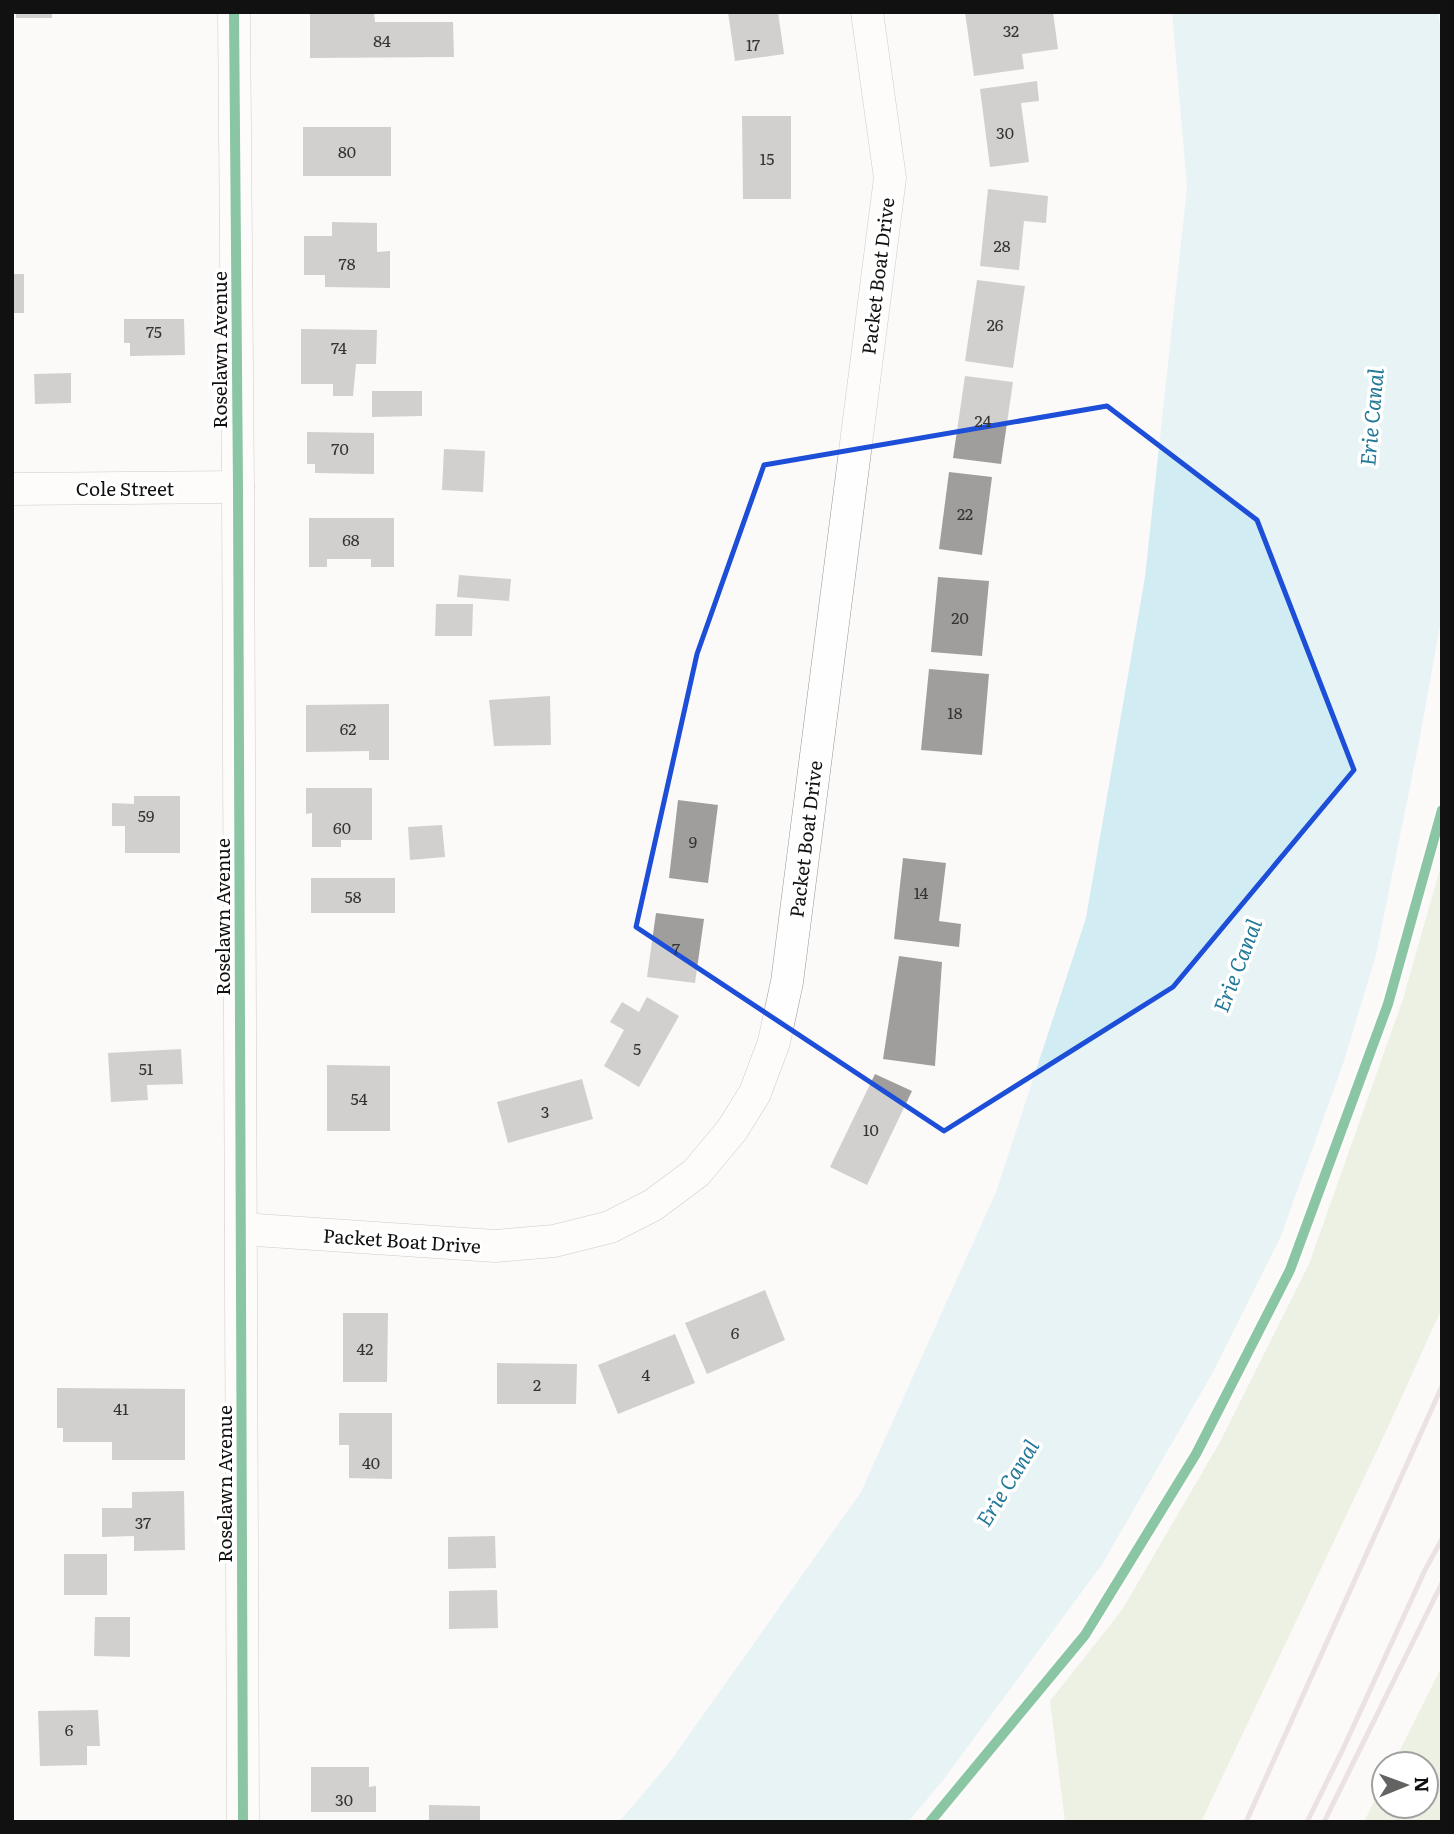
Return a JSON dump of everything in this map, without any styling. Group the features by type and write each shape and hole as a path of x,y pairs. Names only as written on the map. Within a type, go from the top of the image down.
{"street":[{"name":"Roselawn Avenue","path":"234,12 243,1822"},
{"name":"Packet Boat Drive","path":"241,1229 495,1246 554,1241 610,1227 653,1205 696,1173 732,1130 755,1093 774,1042 788,982 890,178 867,12"},
{"name":"Cole Street","path":"12,489 238,487"}],"highlighted area":[{"path":"1107,406 1257,520 1354,770 1173,987 944,1131 636,927 697,654 764,465"}],"green space":[{"path":"1442,862 1442,1308 1201,1822 1065,1822 1050,1701 1122,1610 1220,1442 1309,1264 1403,999"},
{"path":"1442,1666 1442,1822 1364,1822 1370,1810 1370,1820 1440,1820 1440,1750 1400,1750"}],"water":[{"name":"Erie Canal","path":"1172,12 1438,12 1442,40 1442,614 1376,955 1344,1061 1281,1236 1213,1372 1103,1563 944,1779 908,1822 619,1822 669,1763 861,1492 996,1192 1086,918 1145,577 1187,187"}],"building":[{"path":"16,12 52,12 52,18 16,18"},
{"path":"310,12 374,12 375,22 453,22 454,57 310,58"},
{"path":"728,12 778,12 784,54 735,61"},
{"path":"965,12 1053,12 1058,49 1022,54 1024,69 974,76"},
{"path":"1037,81 1039,101 1021,103 1029,162 990,167 980,89"},
{"path":"742,116 791,116 791,199 743,199"},
{"path":"303,127 391,127 391,176 303,176"},
{"path":"988,189 1048,196 1046,223 1024,221 1019,270 980,266"},
{"path":"332,222 377,223 377,252 390,251 390,288 325,287 325,275 304,275 304,236 332,236"},
{"path":"12,274 24,274 24,313 12,313"},
{"path":"977,280 1025,286 1013,368 965,361"},
{"path":"124,319 184,319 185,355 130,356 130,343 124,343"},
{"path":"301,329 377,330 376,364 356,364 353,396 333,396 333,384 301,384"},
{"path":"71,373 71,403 35,404 34,374"},
{"path":"965,376 1013,382 1001,464 953,458"},
{"path":"372,391 422,391 422,416 372,417"},
{"path":"307,432 374,433 374,474 315,473 315,464 307,464"},
{"path":"444,449 485,451 483,492 442,490"},
{"path":"949,472 992,477 982,555 939,549"},
{"path":"309,518 394,518 394,567 371,567 371,559 327,559 327,567 309,567"},
{"path":"459,575 511,579 509,601 457,597"},
{"path":"938,577 989,581 982,656 931,652"},
{"path":"436,604 473,604 472,636 435,636"},
{"path":"929,669 989,674 982,755 921,750"},
{"path":"550,696 551,745 494,746 489,700"},
{"path":"389,704 389,760 369,760 369,751 306,752 306,705"},
{"path":"306,788 372,788 372,840 341,840 341,847 312,847 312,813 306,814"},
{"path":"134,796 180,796 180,853 125,853 125,826 112,826 112,803 134,804"},
{"path":"678,800 718,805 708,883 669,878"},
{"path":"442,825 445,857 410,860 408,827"},
{"path":"903,858 946,863 939,921 961,924 959,947 894,939"},
{"path":"311,878 395,878 395,913 311,913"},
{"path":"656,913 704,919 695,983 647,977"},
{"path":"899,956 942,962 935,1066 883,1059"},
{"path":"647,997 679,1016 639,1087 604,1066 624,1030 610,1022 622,1002 639,1012"},
{"path":"181,1049 183,1084 147,1085 148,1100 111,1102 108,1053"},
{"path":"327,1065 390,1066 390,1131 327,1131"},
{"path":"875,1074 912,1091 867,1185 830,1167"},
{"path":"582,1079 593,1119 508,1143 497,1102"},
{"path":"765,1290 785,1340 707,1374 685,1323"},
{"path":"343,1313 388,1313 387,1382 343,1382"},
{"path":"675,1334 695,1383 618,1414 598,1365"},
{"path":"497,1363 577,1364 576,1404 497,1404"},
{"path":"57,1388 185,1389 185,1460 112,1460 112,1442 63,1442 63,1428 57,1428"},
{"path":"339,1413 392,1413 392,1479 349,1478 349,1445 339,1445"},
{"path":"184,1491 185,1550 134,1551 134,1536 102,1537 102,1508 132,1508 132,1492"},
{"path":"495,1536 496,1568 448,1569 448,1537"},
{"path":"64,1554 107,1554 107,1595 64,1595"},
{"path":"497,1590 498,1628 449,1629 449,1591"},
{"path":"95,1617 130,1617 130,1657 94,1656"},
{"path":"98,1710 100,1746 87,1746 87,1765 40,1766 38,1711"},
{"path":"311,1767 369,1767 369,1787 376,1786 376,1812 311,1812"},
{"path":"429,1805 480,1806 480,1822 429,1822"}],"railway":[{"path":"1246,1822 1442,1386"},
{"path":"1307,1822 1442,1539"},
{"path":"1324,1822 1442,1583"}],"cycle path":[{"path":"234,12 243,1822"},
{"path":"930,1822 1085,1635 1196,1454 1290,1270 1388,1004 1442,810"}]}
